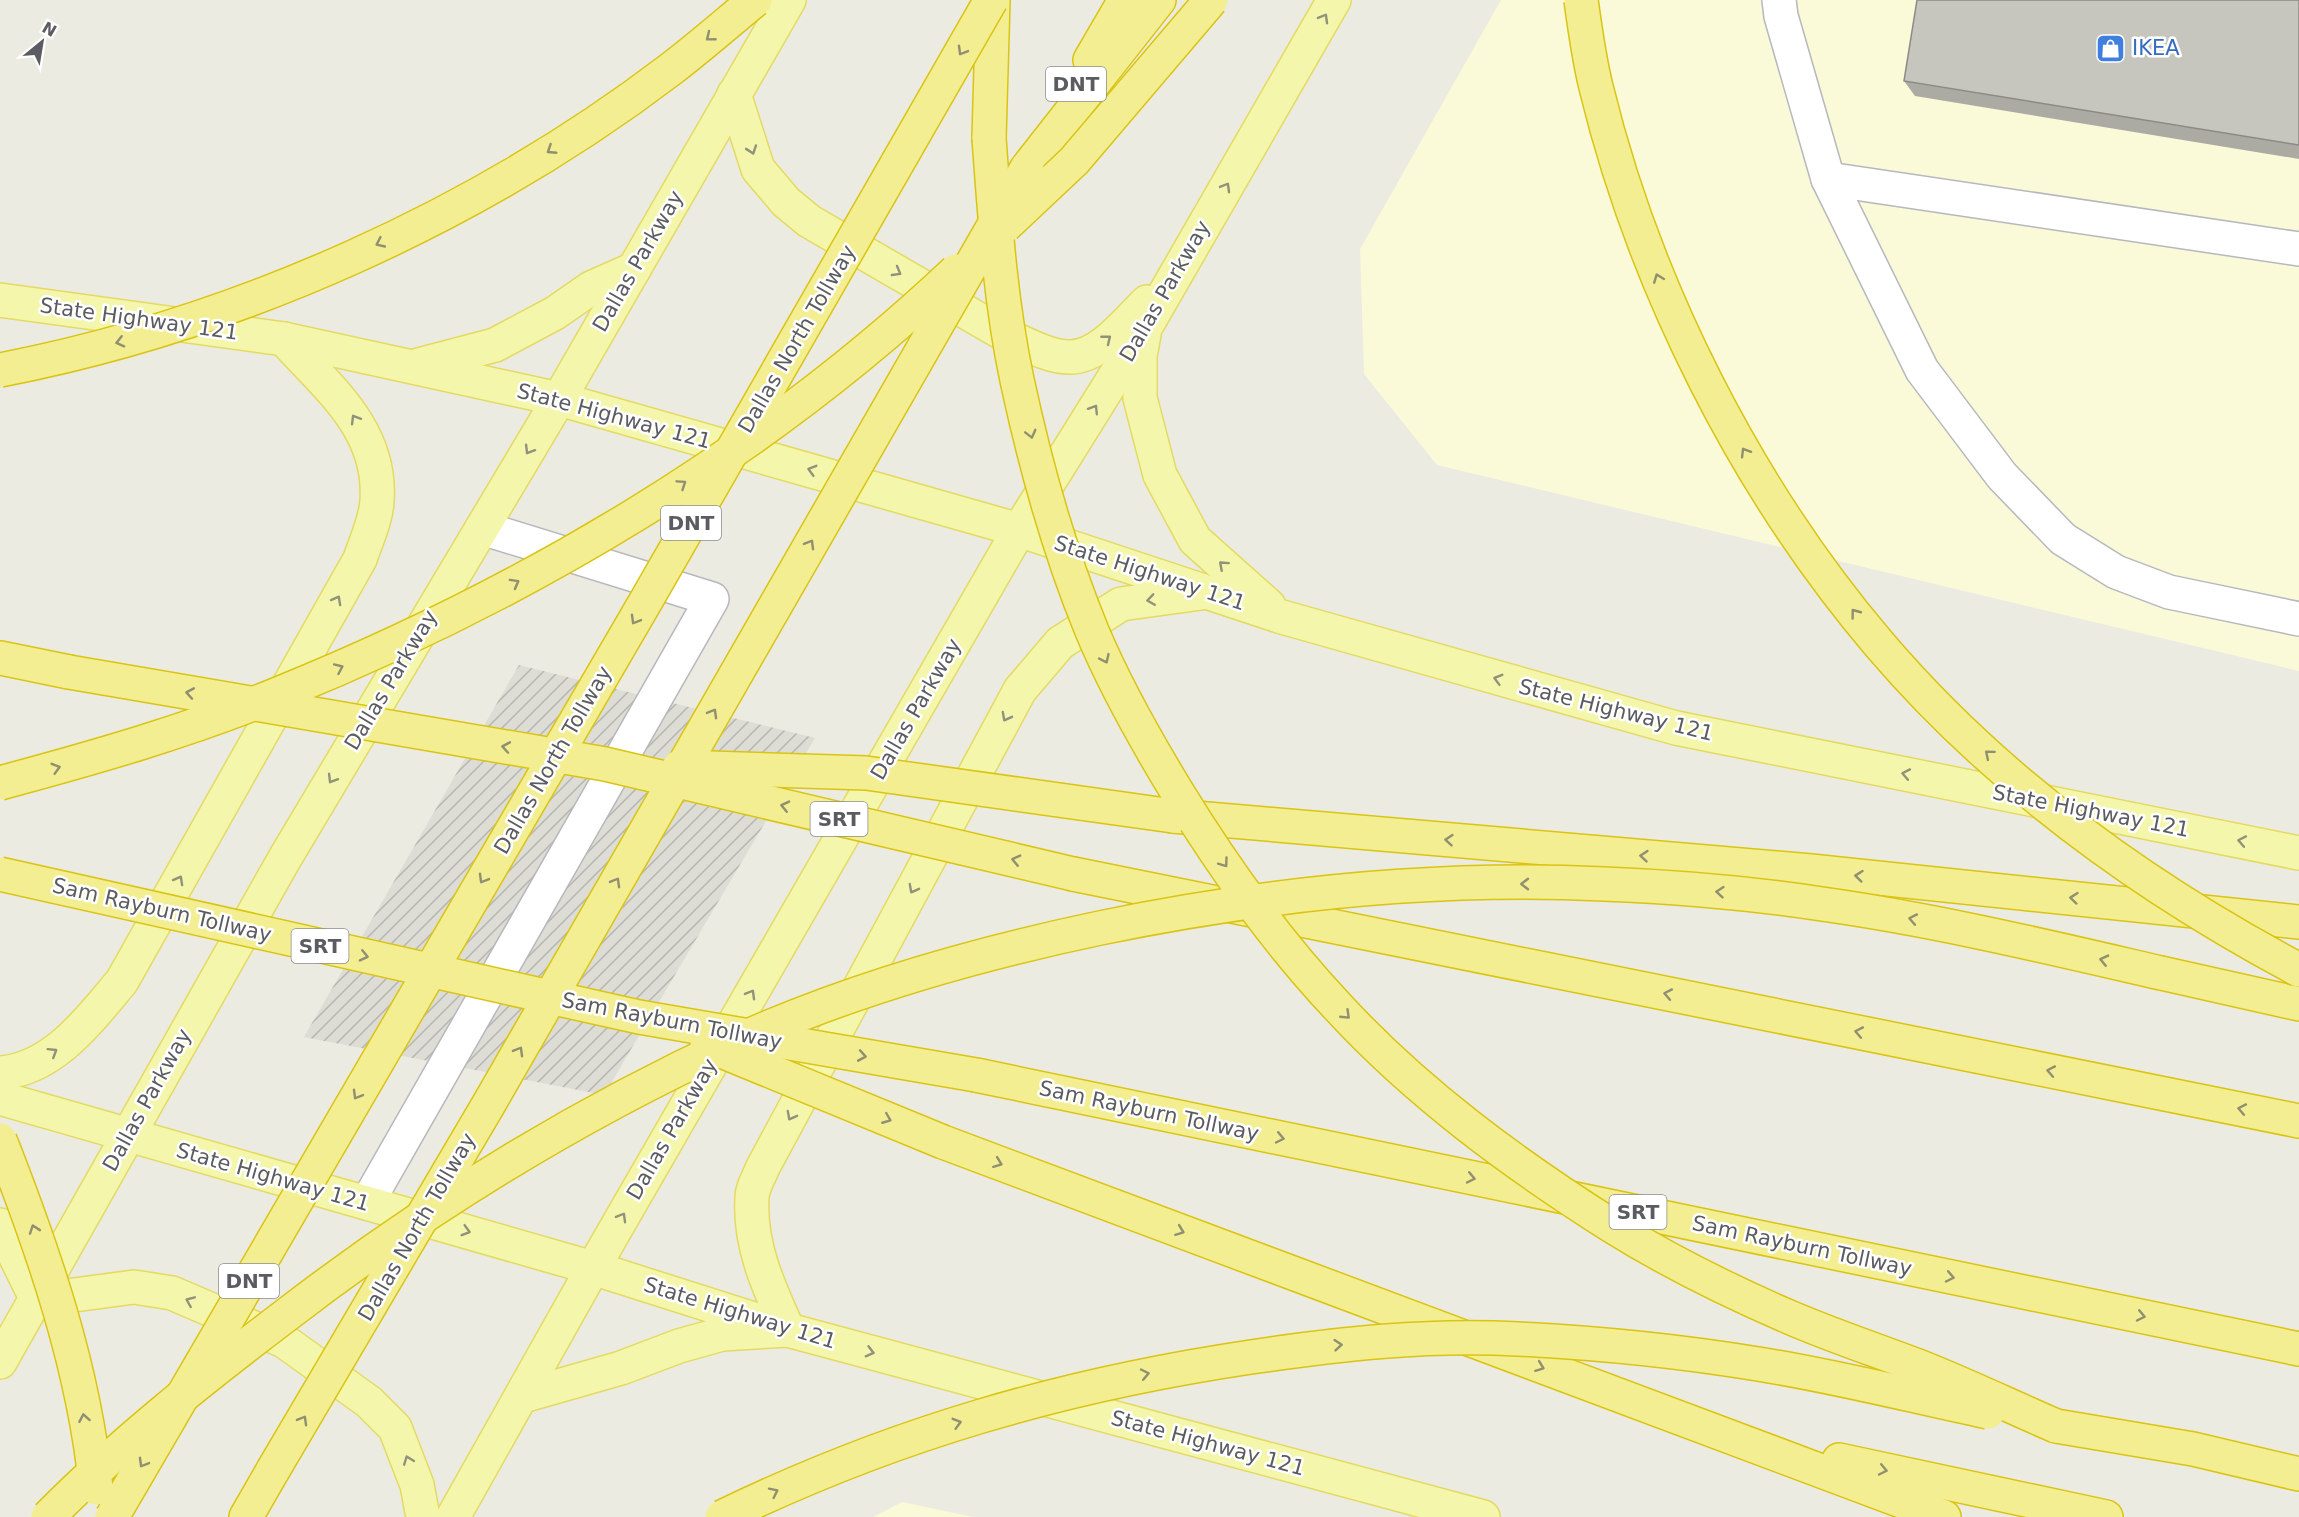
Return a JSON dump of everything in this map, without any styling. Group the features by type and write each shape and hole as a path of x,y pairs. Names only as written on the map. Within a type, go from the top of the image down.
{"highway":[{"path":"0,370 142,336 298,281 434,219 547,153 661,76 755,0"},
{"path":"992,0 989,138 997,254 1017,378 1039,469 1065,555 1092,631 1122,696 1204,835 1278,938 1339,1009 1434,1099 1516,1162 1614,1227 1699,1274 1789,1317 1926,1369 2056,1426"},
{"name":"Dallas North Tollway","path":"112,1517 635,620 992,0"},
{"name":"Dallas North Tollway","path":"246,1517 496,1092 1125,0"},
{"path":"1027,168 1159,0"},
{"path":"0,783 111,753 276,695 448,620 616,528 796,406 941,286 1074,161 1211,0"},
{"path":"1581,0 1595,85 1628,200 1668,303 1725,419 1794,532 1878,644 1968,737 2067,820 2167,894 2233,935 2299,970"},
{"name":"SRT","path":"0,658 69,672 605,764 1072,874 2299,1121"},
{"path":"605,764 866,773 1173,816 1811,871 2299,922"},
{"name":"Sam Rayburn Tollway","path":"0,874 639,1017 976,1075 2299,1349"},
{"path":"48,1517 99,1466 206,1376 414,1222 525,1150 631,1093 751,1035 892,982 1045,940 1184,912 1330,892 1427,886 1596,884 1754,895 1906,917 2299,1004"},
{"path":"639,1017 943,1142 1944,1517"},
{"path":"0,1140 55,1293 78,1385 95,1485 97,1517"},
{"path":"722,1517 785,1486 862,1455 943,1427 1057,1394 1158,1371 1333,1345 1439,1337 1516,1338 1601,1344 1761,1364 2056,1426 2193,1449 2299,1474"},
{"path":"1723,1436 2106,1517"},
{"path":"252,1517 273,1470"}],"main road":[{"name":"Dallas Parkway","path":"0,1362 285,858 559,399 789,0"},
{"name":"Dallas Parkway","path":"453,1517 593,1268 1019,530 1145,328 1334,0"},
{"path":"734,94 758,169 786,202 809,220 1004,334 1038,349 1066,357 1087,353 1113,334 1173,277"},
{"path":"411,367 495,345 555,313 591,288 634,269"},
{"name":"State Highway 121","path":"0,300 284,339 559,399 1019,530 1209,591 1282,618 1676,728 2299,853"},
{"path":"1145,328 1140,357 1140,398 1160,475 1195,540 1282,618"},
{"path":"0,1073 21,1072 73,1039 122,981 360,559 377,503 375,457 352,413 284,339"},
{"path":"523,1396 621,1368 679,1346 722,1334 788,1330 760,1265 753,1230 752,1196 763,1167 1020,690 1060,643 1121,604 1209,591"},
{"name":"State Highway 121","path":"0,1098 593,1268 788,1330 1483,1517"},
{"path":"0,1225 37,1300 134,1287 172,1293 284,1341 369,1402 395,1428 417,1485 423,1517"}],"lane":[{"path":"1779,0 1781,16 1828,180 1922,370 2002,476 2063,539 2116,572 2169,592 2299,619"},
{"path":"1828,180 2299,249"},
{"path":"367,1203 712,598 482,528"}],"shaded area":[{"path":"1501,0 2299,0 2299,671 1437,465 1364,374 1360,249"},
{"path":"519,665 815,738 604,1095 304,1037"},
{"path":"902,1502 973,1517 873,1517"}],"building":[{"name":"IKEA","path":"1917,0 2299,0 2299,145 1904,81"}],"place":[{"name":"IKEA","path":"2111,48"}]}
